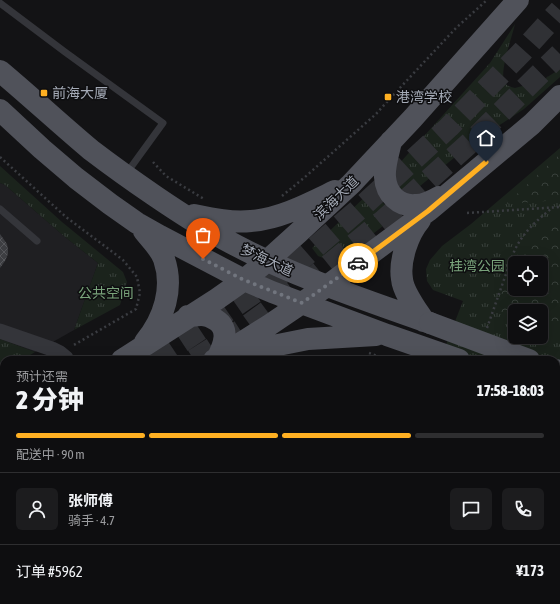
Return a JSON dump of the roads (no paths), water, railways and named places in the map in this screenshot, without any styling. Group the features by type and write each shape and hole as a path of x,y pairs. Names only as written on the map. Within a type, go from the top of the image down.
{"main road":[{"name":"滨海大道","path":"131,355 244,280 267,261 351,184 518,0"},
{"name":"梦海大道","path":"0,70 57,121 125,175 172,207 224,239 267,261 328,286 518,356"},
{"path":"224,356 328,286 428,211 532,124 560,96"},
{"name":"梦海大道","path":"0,110 76,178 137,223 172,243 244,280 387,335 447,356"},
{"path":"391,141 386,163 385,176 386,185 394,198 406,205 416,205 428,202 451,192"},
{"path":"172,207 193,215 212,219 232,222 253,221 274,217 298,208 351,184"},
{"path":"427,322 409,298 402,280 402,265 406,246 414,227 428,211"},
{"path":"131,355 151,335 165,306 168,288 167,273 163,258 156,244 137,223"},
{"path":"188,316 202,315 211,317 223,326 225,335 221,356"},
{"path":"232,356 308,338 387,335"}],"street":[{"path":"0,331 63,356"}],"lane":[{"path":"0,3 164,124 125,175"},
{"path":"0,209 37,241"}],"tunnel":[{"path":"160,356 297,263 357,211 449,127 523,51 560,10"},
{"path":"200,356 246,327 318,274 384,220 473,140 560,54"}],"place":[{"name":"前海大厦","path":"44,93"},
{"name":"港湾学校","path":"388,97"}],"park label":[{"name":"桂湾公园","path":"477,266"},
{"name":"公共空间","path":"106,293"}]}
